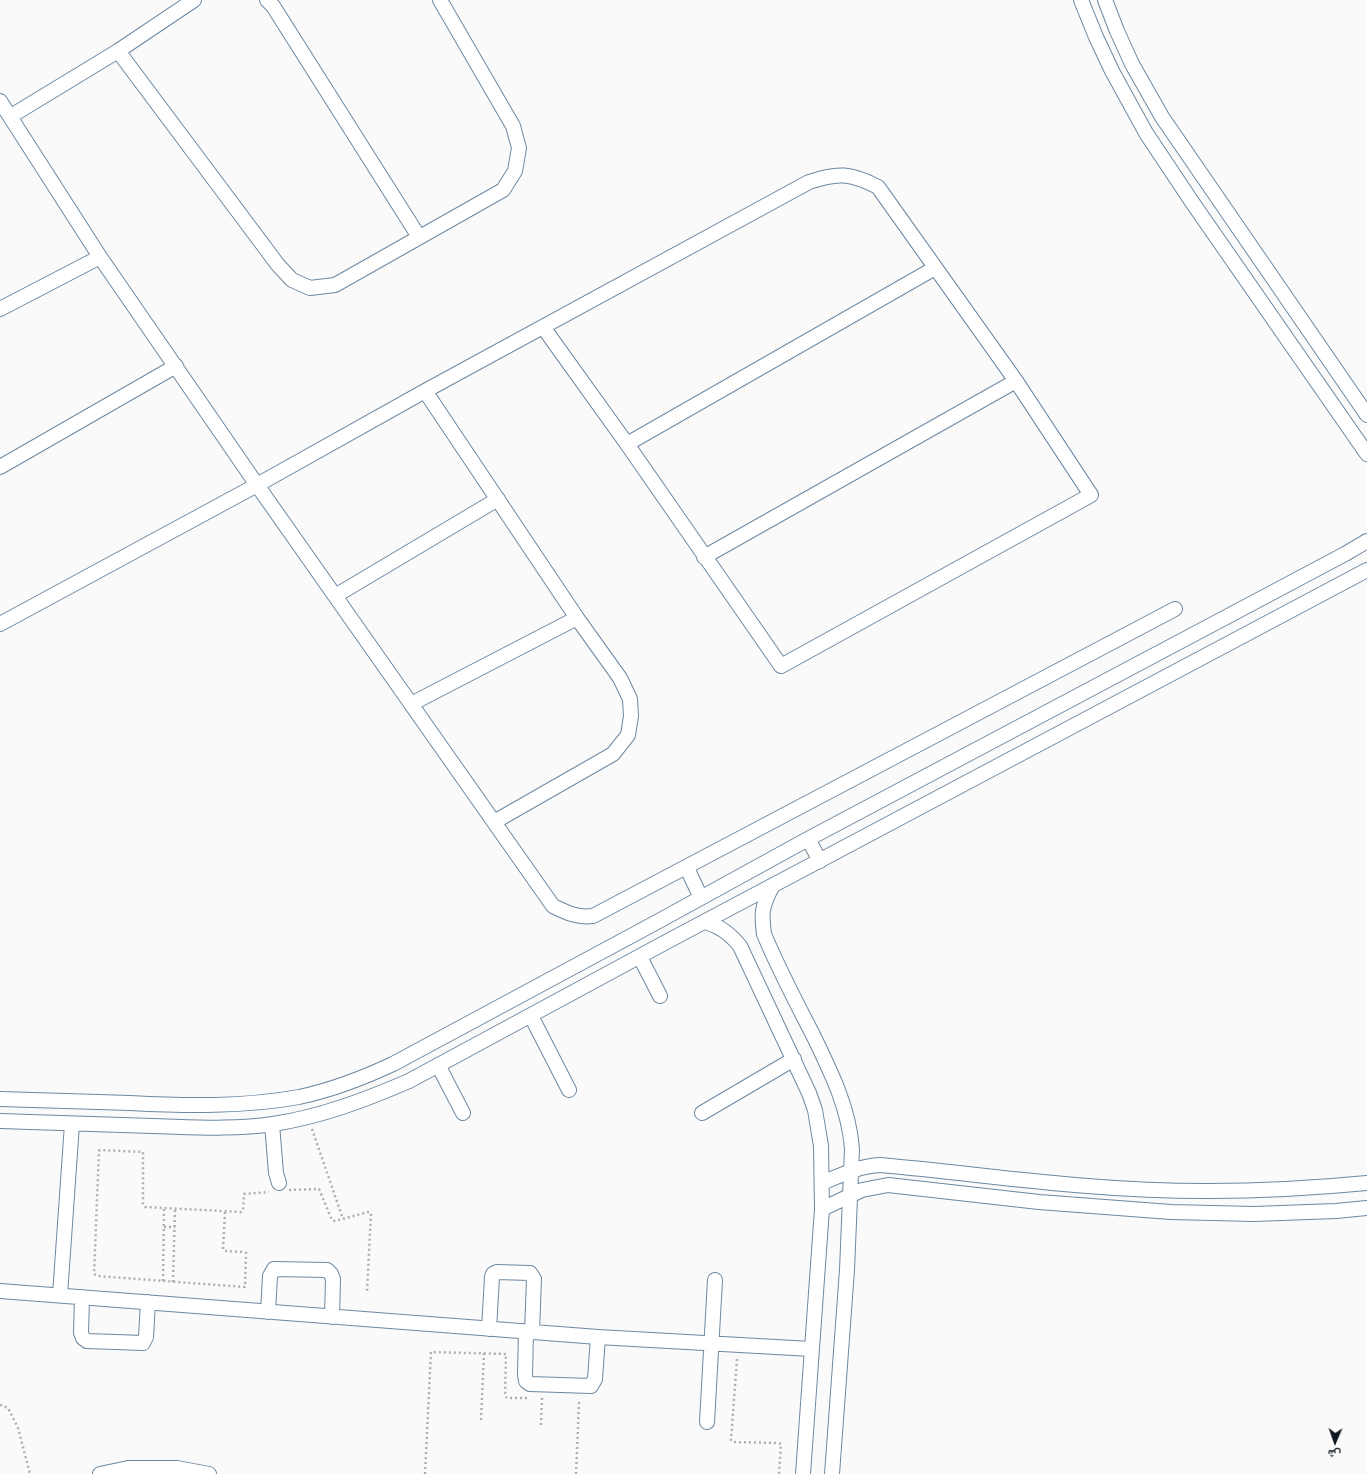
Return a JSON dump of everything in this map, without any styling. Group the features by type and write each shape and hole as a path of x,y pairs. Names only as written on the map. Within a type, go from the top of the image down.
{"street":[{"path":"11,116 118,51 194,0"},
{"path":"267,0 273,6 419,237"},
{"path":"1082,0 1096,37 1112,71 1146,133 1192,202 1367,454"},
{"path":"1105,0 1132,64 1162,117 1367,415"},
{"path":"118,51 278,265 292,280 310,288 335,285 503,190 516,171 519,148 513,126 443,1"},
{"path":"0,101 100,257 335,596 553,906 573,916 593,916 1175,609"},
{"path":"0,624 257,485 425,391 809,182 826,176 850,176 862,179 878,187 1016,381 1091,495 781,666 627,444 543,327"},
{"path":"0,309 100,257"},
{"path":"627,444 935,268"},
{"path":"0,467 176,366"},
{"path":"704,557 1016,381"},
{"path":"425,391 577,618 620,678 630,699 631,716 628,735 613,754 494,822"},
{"path":"335,596 498,499"},
{"path":"0,1098 213,1105 300,1097 332,1089 363,1078 393,1064 808,839 1242,609 1367,541"},
{"path":"0,1121 214,1128 272,1124 308,1117 376,1095 409,1081 668,941 1367,570"},
{"path":"411,704 577,618"},
{"path":"808,839 820,861"},
{"path":"686,868 701,898"},
{"path":"772,887 764,902 762,918 764,934 826,1060 842,1099 851,1134 852,1149 847,1270 832,1474"},
{"path":"657,922 668,941"},
{"path":"706,922 719,926 731,935 740,946 794,1059 815,1110 821,1146 822,1209 811,1349 804,1474"},
{"path":"640,957 660,996"},
{"path":"530,1016 569,1090"},
{"path":"702,1113 794,1059"},
{"path":"438,1065 462,1113"},
{"path":"152,1126 154,1104"},
{"path":"60,1295 72,1124"},
{"path":"272,1124 276,1173 279,1188"},
{"path":"822,1183 851,1171 880,1165 1061,1184 1172,1190 1254,1190 1367,1183"},
{"path":"822,1209 850,1195 875,1187 888,1185 1039,1202 1171,1212 1254,1214 1336,1211 1367,1208"},
{"path":"268,1312 270,1276 274,1269 327,1270 333,1279 332,1317"},
{"path":"489,1329 493,1274 497,1272 530,1273 534,1279 525,1375 526,1381 530,1384 591,1386 595,1379 598,1337"},
{"path":"708,1422 715,1280"},
{"path":"0,1290 529,1332 811,1349"},
{"path":"82,1297 81,1333 83,1338 87,1341 143,1343 146,1338 148,1302"},
{"path":"100,1474 128,1468 177,1468 209,1474"}],"path":[{"path":"308,1117 343,1220"},
{"path":"225,1212 223,1249 225,1251 246,1253 245,1287 97,1276 94,1274 99,1150 102,1149 143,1152 142,1204 146,1207 242,1212 244,1194 279,1188 319,1189 332,1220 343,1220 368,1212 372,1213 367,1292"},
{"path":"163,1281 164,1208"},
{"path":"173,1282 175,1209"},
{"path":"164,1227 175,1227"},
{"path":"738,1345 731,1440 733,1442 781,1444 779,1474"},
{"path":"425,1474 431,1353 434,1351 504,1354 506,1355 506,1397 528,1398"},
{"path":"481,1420 484,1353"},
{"path":"535,1398 549,1399"},
{"path":"541,1425 542,1399"},
{"path":"569,1400 577,1400 579,1403 576,1474"},
{"path":"0,1405 8,1408 18,1428 30,1474"}]}
